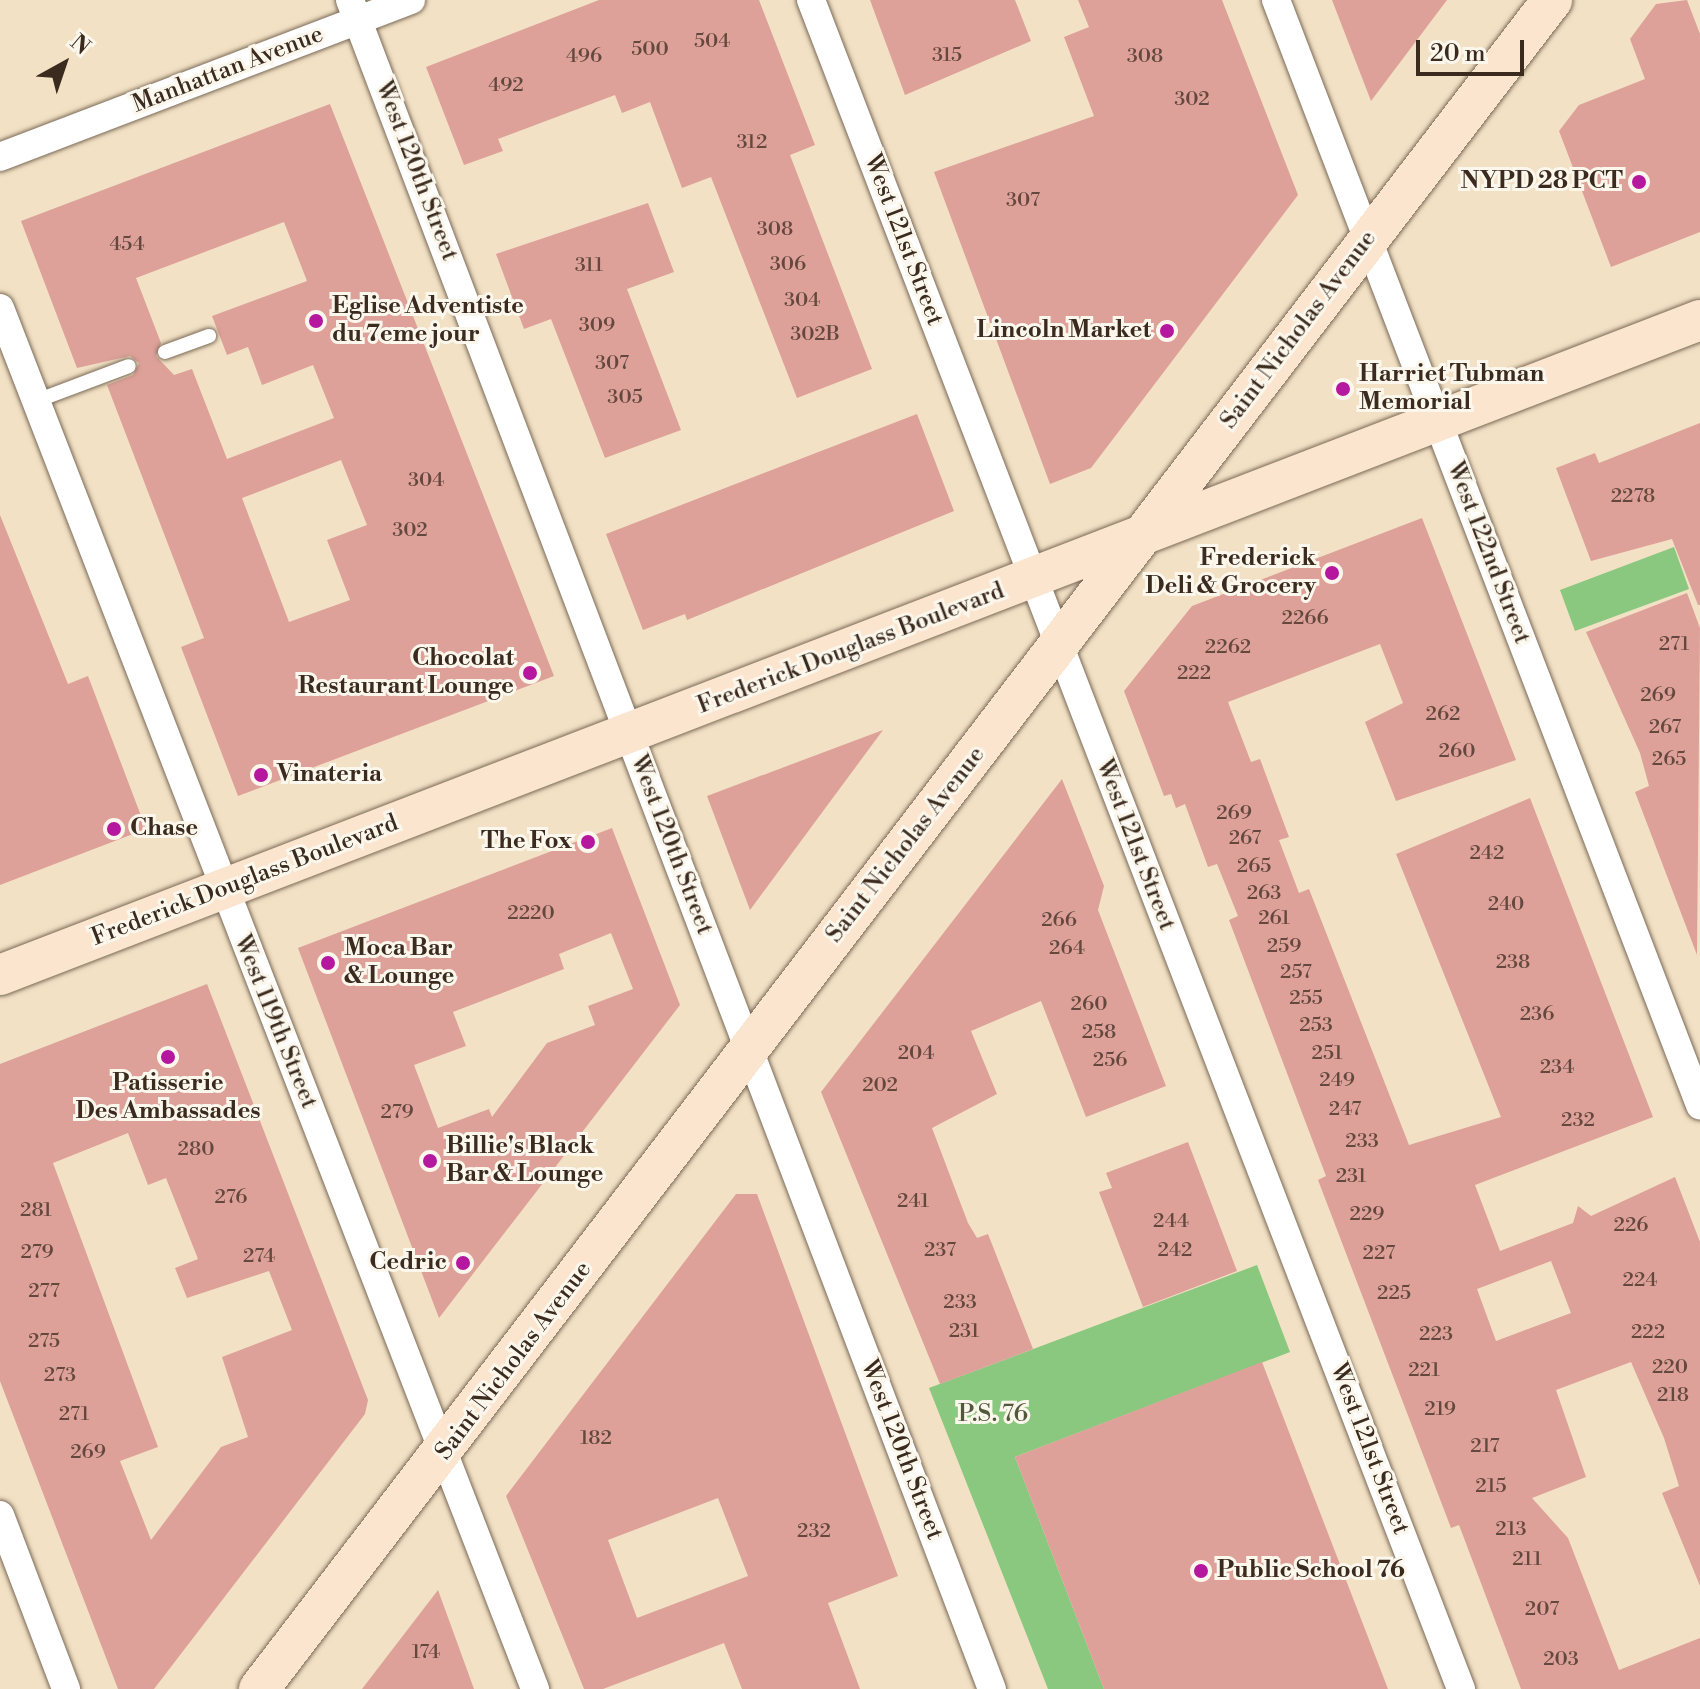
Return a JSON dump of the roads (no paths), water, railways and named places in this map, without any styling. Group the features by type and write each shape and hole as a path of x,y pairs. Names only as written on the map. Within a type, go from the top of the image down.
{"main road":[{"name":"Saint Nicholas Avenue","path":"259,1689 447,1452 748,1049 1552,0"},
{"name":"Frederick Douglass Boulevard","path":"0,975 1438,425 1700,320"}],"street":[{"name":"Manhattan Avenue","path":"0,157 354,10 411,0"},
{"name":"West 121st Street","path":"811,0 1461,1689"},
{"name":"West 122nd Street","path":"1276,0 1700,1105"},
{"name":"West 120th Street","path":"354,10 992,1689"},
{"name":"West 119th Street","path":"0,308 222,890 447,1452 535,1689"},
{"path":"0,1515 66,1689"}],"lane":[{"path":"165,352 209,336"},
{"path":"36,401 129,366"}],"place":[{"name":"NYPD 28 PCT","path":"1639,182"},
{"name":"Eglise Adventiste du 7eme jour","path":"316,321"},
{"name":"Lincoln Market","path":"1167,331"},
{"name":"Harriet Tubman Memorial","path":"1343,389"},
{"name":"Frederick Deli & Grocery","path":"1332,573"},
{"name":"Chocolat Restaurant Lounge","path":"530,673"},
{"name":"Vinateria","path":"261,775"},
{"name":"Chase","path":"114,829"},
{"name":"The Fox","path":"588,842"},
{"name":"Moca Bar & Lounge","path":"328,963"},
{"name":"Patisserie Des Ambassades","path":"168,1057"},
{"name":"Billie's Black Bar & Lounge","path":"430,1161"},
{"name":"Cedric","path":"463,1263"},
{"name":"Public School 76","path":"1201,1571"}],"park label":[{"name":"P.S. 76","path":"993,1415"}]}
